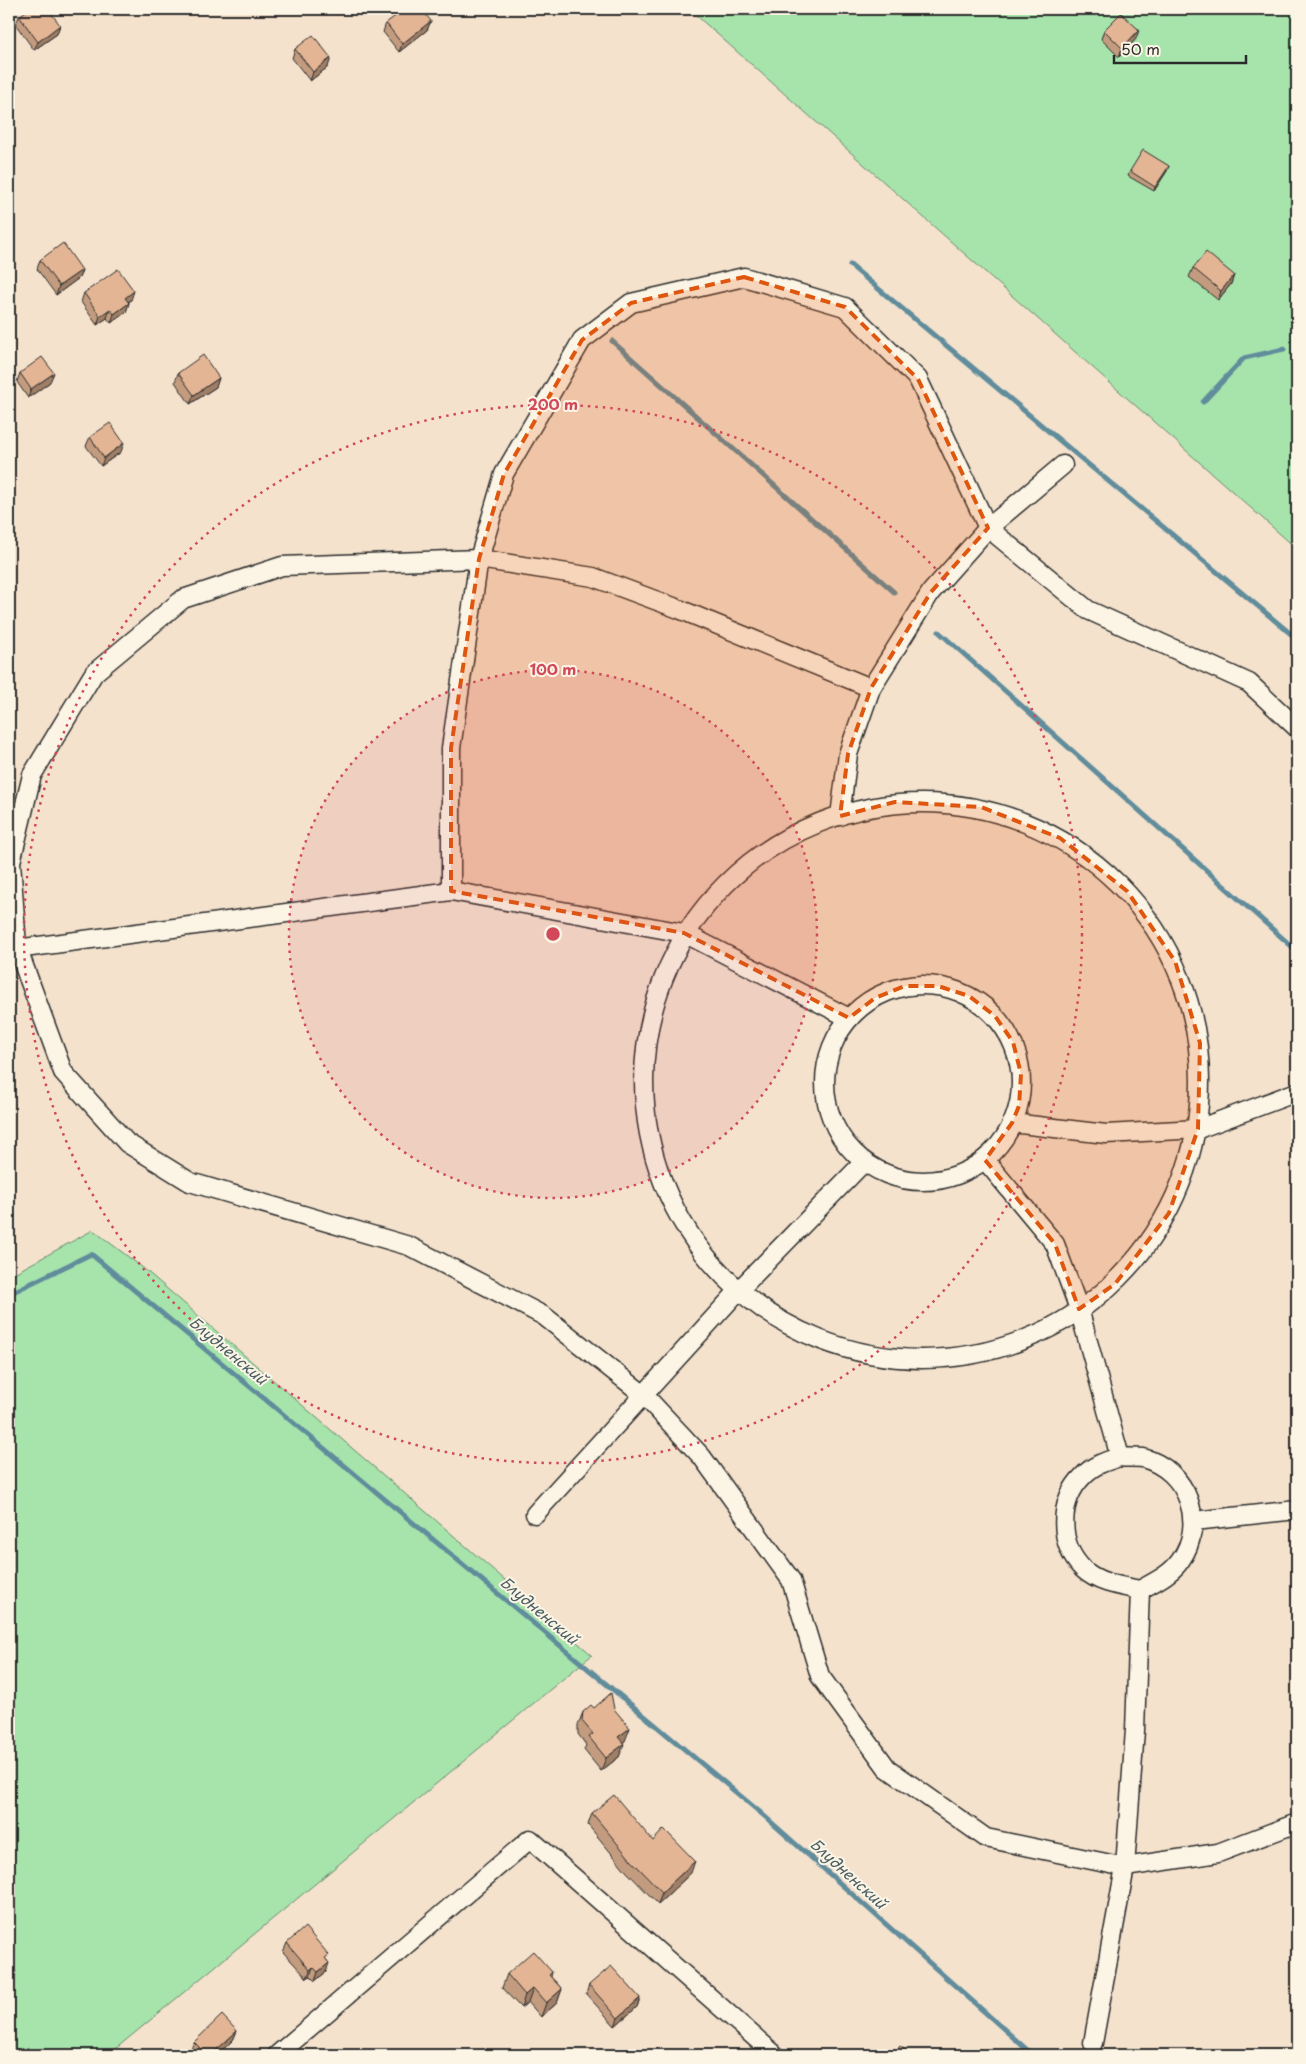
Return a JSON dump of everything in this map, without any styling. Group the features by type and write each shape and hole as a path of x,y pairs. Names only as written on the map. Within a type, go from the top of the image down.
{"street":[{"path":"451,891 452,748 480,559 504,474 582,340 631,302 744,277 845,307 918,379 988,528 1088,610 1249,684 1297,728"},
{"path":"840,816 848,754 872,688 931,592 988,528 1063,466"},
{"path":"872,688 679,609 593,577 480,559 282,566 183,599 94,673 32,775 11,862 13,949 63,1072 128,1143 190,1182 409,1246 544,1316 644,1395 702,1457 791,1580 820,1676 887,1768 986,1838 1125,1867 1218,1853 1297,1823"},
{"path":"895,802 980,807 1060,838 1127,891 1175,961 1200,1043 1198,1129 1169,1213 1115,1284 1041,1335 955,1359 865,1355 782,1323 712,1266 664,1191 642,1104 649,1015 684,933 740,868 812,823 895,802"},
{"path":"13,949 451,891 684,933 850,1018"},
{"path":"905,986 938,986 969,996 995,1016 1013,1042 1021,1074 1019,1106 1012,1123 1006,1136 984,1160 956,1176 924,1181 892,1177 864,1162 842,1138 828,1109 825,1077 832,1045 850,1018 875,998 905,986"},
{"path":"1012,1123 1106,1134 1198,1129 1297,1092"},
{"path":"984,1160 1055,1244 1079,1309 1120,1458"},
{"path":"535,1514 740,1289 864,1162"},
{"path":"1120,1458 1142,1458 1162,1466 1168,1471 1179,1481 1190,1500 1194,1521 1190,1543 1180,1562 1163,1577 1140,1590 1101,1581 1083,1569 1071,1552 1064,1533 1064,1512 1071,1492 1083,1476 1094,1467 1100,1463 1120,1458"},
{"path":"1194,1521 1297,1510"},
{"path":"1093,2044 1125,1867 1135,1730 1140,1590"},
{"path":"277,2055 530,1839 775,2055"}],"highlighted area":[{"path":"744,277 845,307 918,379 988,528 931,592 871,688 848,754 840,816 895,802 981,807 1060,838 1127,891 1175,961 1200,1043 1198,1129 1169,1213 1115,1284 1079,1309 1055,1244 985,1160 1012,1123 1019,1106 1021,1074 1013,1042 995,1016 969,996 938,986 905,986 875,998 849,1018 684,933 451,891 451,748 479,559 504,474 582,340 631,303"}],"green space":[{"path":"689,9 1297,9 1297,549"},
{"path":"93,1230 143,1268 592,1655 108,2055 9,2055 9,1276"}],"building":[{"path":"29,9 48,9 60,25 38,42 19,16"},
{"path":"405,9 421,9 431,21 402,44 386,23"},
{"path":"1121,13 1139,30 1122,48 1104,30"},
{"path":"313,35 331,58 313,72 295,49"},
{"path":"1143,150 1169,166 1155,187 1130,171"},
{"path":"63,243 82,270 59,286 40,260"},
{"path":"1206,252 1234,275 1221,291 1193,268"},
{"path":"118,269 134,291 125,298 129,303 114,314 110,309 100,316 84,293"},
{"path":"203,355 219,378 194,395 178,373"},
{"path":"42,357 54,373 31,389 20,373"},
{"path":"110,423 124,443 104,458 90,437"},
{"path":"611,1693 614,1709 630,1728 618,1737 624,1744 606,1758 589,1737 593,1734 582,1721 583,1712 591,1705 594,1708"},
{"path":"614,1795 653,1841 664,1829 695,1861 662,1892 631,1860 592,1813"},
{"path":"305,1927 329,1955 325,1958 329,1963 318,1972 313,1967 310,1970 287,1943"},
{"path":"533,1951 552,1972 549,1975 562,1989 546,2003 533,1988 525,1995 507,1974"},
{"path":"611,1966 640,1998 618,2018 589,1985"},
{"path":"222,2015 237,2031 211,2055 207,2055 194,2042"},
{"path":"900,2046 911,2055 892,2055"},
{"path":"159,2051 163,2055 154,2055"}],"waterway":[{"path":"850,265 1297,639"},
{"path":"612,341 894,592"},
{"path":"1203,402 1244,358 1284,349"},
{"path":"939,632 1297,951"},
{"name":"Блудненский","path":"9,1294 91,1254 762,1814 1033,2055"}]}
